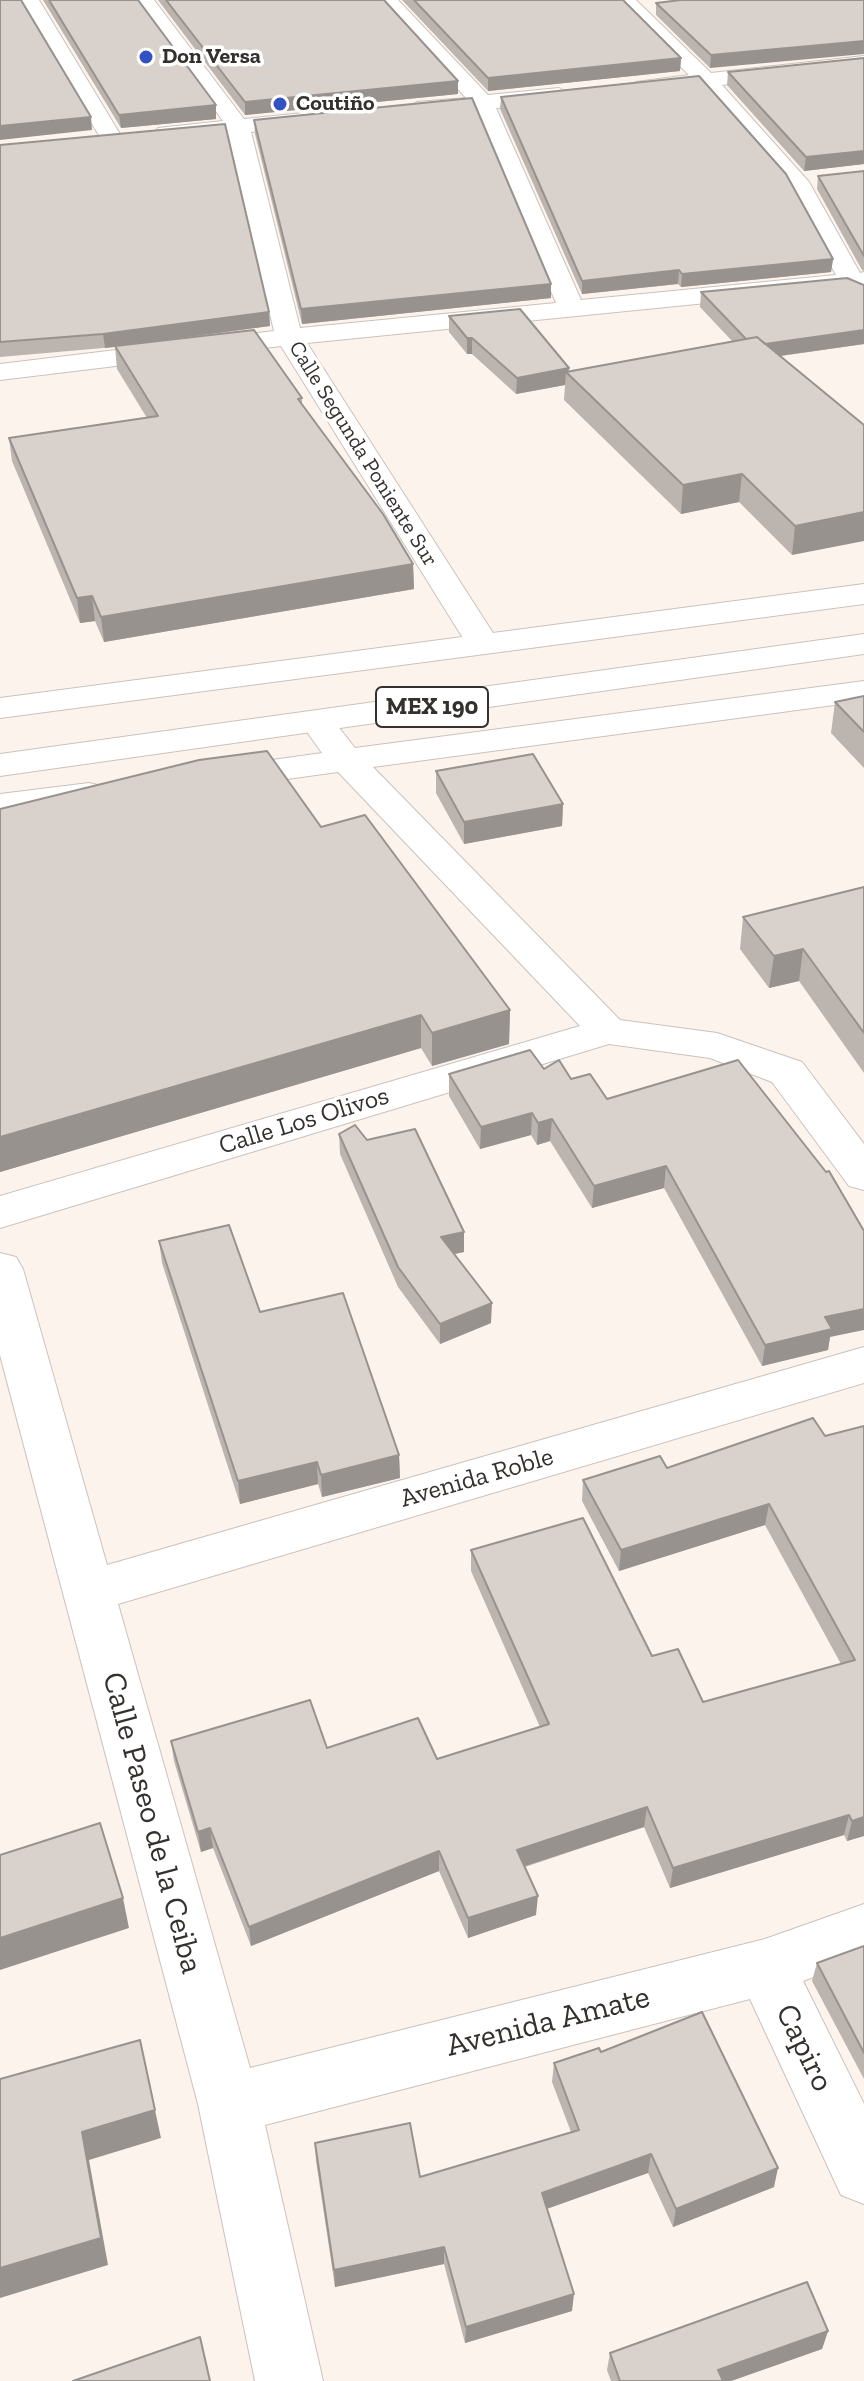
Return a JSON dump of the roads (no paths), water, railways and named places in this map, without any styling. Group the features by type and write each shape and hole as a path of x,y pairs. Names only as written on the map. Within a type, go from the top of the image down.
{"street":[{"path":"29,0 128,137"},
{"name":"Calle Segunda Poniente Sur","path":"144,0 238,126 289,337 483,644"},
{"path":"387,0 483,103 572,310"},
{"path":"629,5 663,6"},
{"path":"0,372 289,337 860,284 797,182 706,80 629,5"},
{"path":"617,90 861,67"},
{"path":"391,112 587,93"},
{"path":"84,142 330,117"},
{"path":"797,182 824,179"},
{"name":"MEX 190","path":"0,708 864,594"},
{"name":"MEX 190","path":"0,765 864,644"},
{"path":"189,781 864,691"},
{"path":"317,722 346,760 608,1031 717,1046 787,1072 864,1175"},
{"path":"0,805 126,789"},
{"name":"Calle Los Olivos","path":"0,1212 608,1031"},
{"name":"Calle Paseo de la Ceiba","path":"0,1269 229,2104 289,2381"},
{"name":"Avenida Roble","path":"89,1591 864,1365"},
{"name":"Avenida Amate","path":"229,2104 765,1967 864,1931"},
{"name":"Capiro","path":"765,1967 864,2172"}],"place":[{"name":"Don Versa","path":"146,57"},
{"name":"Coutiño","path":"280,104"}]}
